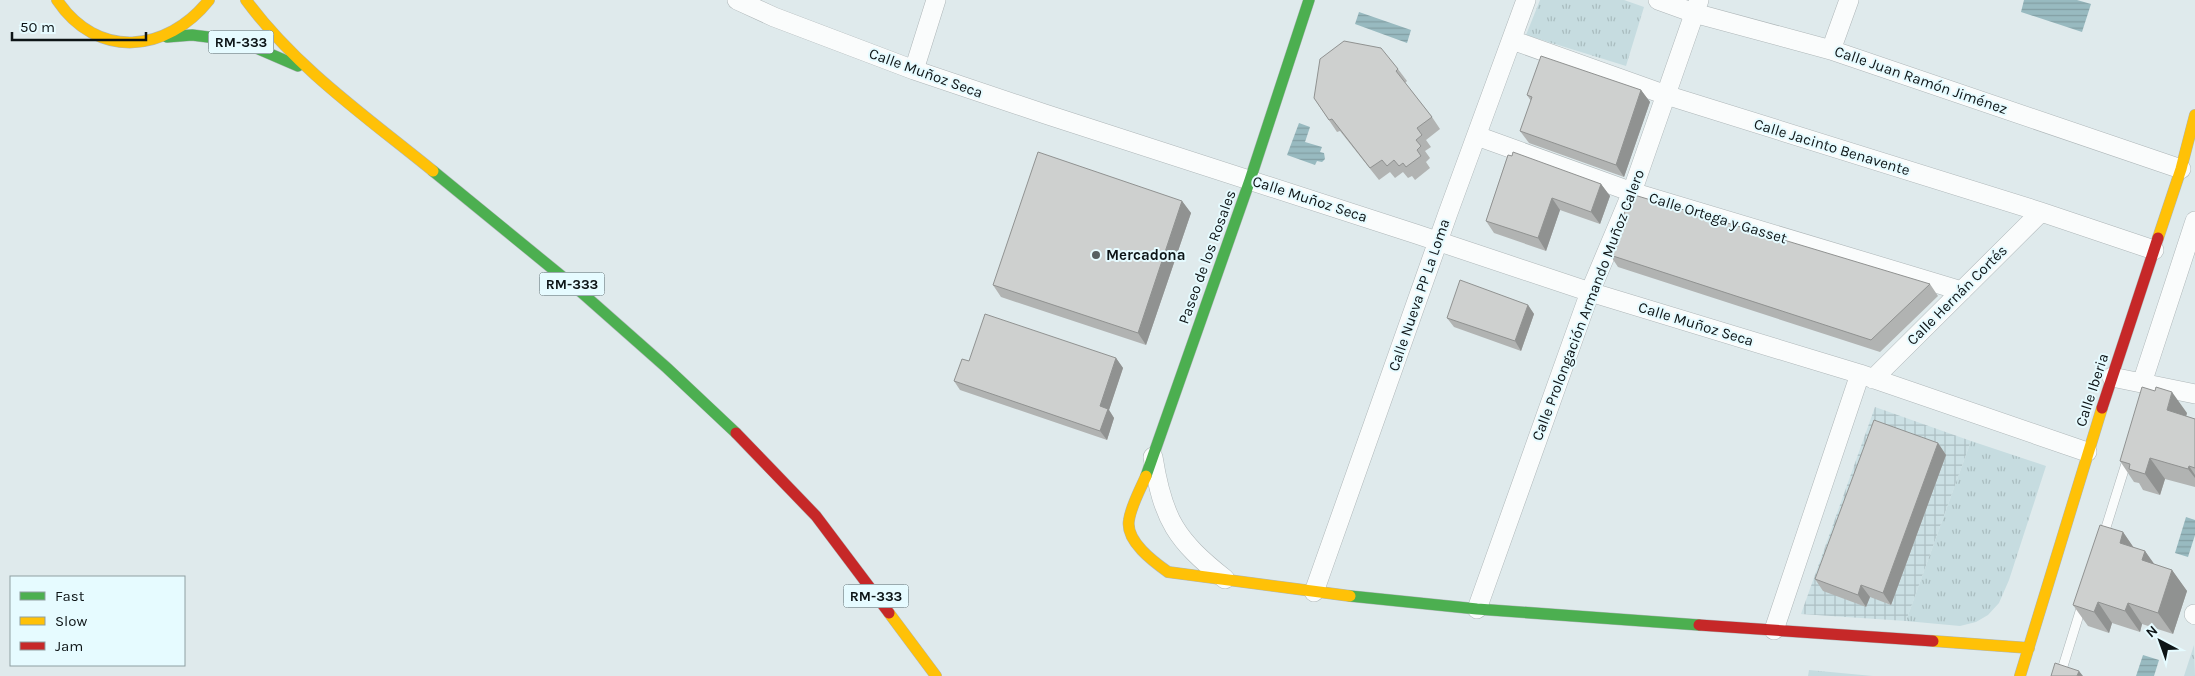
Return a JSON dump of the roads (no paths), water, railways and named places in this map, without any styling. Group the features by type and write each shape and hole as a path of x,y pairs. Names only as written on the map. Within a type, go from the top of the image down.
{"main road":[{"name":"RM-333","path":"57,0 68,16 84,29 97,36 127,43 149,42 166,37 192,35 240,41 311,71"},
{"name":"RM-333","path":"166,37 187,25 209,0"},
{"name":"RM-333","path":"246,0 263,23 311,71 595,304 667,368 742,439 816,516 936,676"},
{"name":"Paseo de los Rosales","path":"1228,582 1168,572 1159,568 1133,540 1128,522 1153,457 1250,180 1309,0"},
{"name":"Calle Iberia","path":"2020,676 2088,452 2181,168 2195,115"},
{"path":"1228,582 1476,609 2029,648"}],"street":[{"name":"Calle Muñoz Seca","path":"737,0 774,17 914,70 1590,292 1867,377 2088,452"},
{"path":"914,70 936,0"},
{"name":"Calle Nueva PP La Loma","path":"1314,592 1526,0"},
{"name":"Calle Juan Ramón Jiménez","path":"1658,0 1696,6 2181,168"},
{"path":"1831,50 1849,0"},
{"name":"Calle Prolongación Armando Muñoz Calero","path":"1476,609 1590,292 1632,192 1696,6"},
{"name":"Calle Jacinto Benavente","path":"1512,40 1666,95 2041,212 2154,250"},
{"name":"Calle Ortega y Gasset","path":"1477,136 1632,192 1962,291"},
{"name":"Calle Hernán Cortés","path":"1867,377 1962,291 2041,212"},
{"path":"2142,383 2195,221"},
{"path":"1774,630 1867,377"},
{"path":"2112,377 2195,394"},
{"path":"1153,457 1158,486 1176,532 1192,552 1228,582"}],"lane":[{"path":"2101,546 2132,444"},
{"path":"2060,676 2086,592"}],"water":[{"path":"2024,0 2077,0 2091,4 2082,32 2021,12"},
{"path":"1359,12 1411,30 1407,43 1355,24"},
{"path":"1299,123 1310,127 1305,142 1322,147 1320,152 1324,153 1325,159 1322,162 1317,161 1315,165 1287,155"},
{"path":"2186,517 2195,520 2195,535 2188,557 2175,553"},
{"path":"2143,655 2159,660 2154,676 2136,676"}],"place":[{"name":"Mercadona","path":"1096,255"}]}
